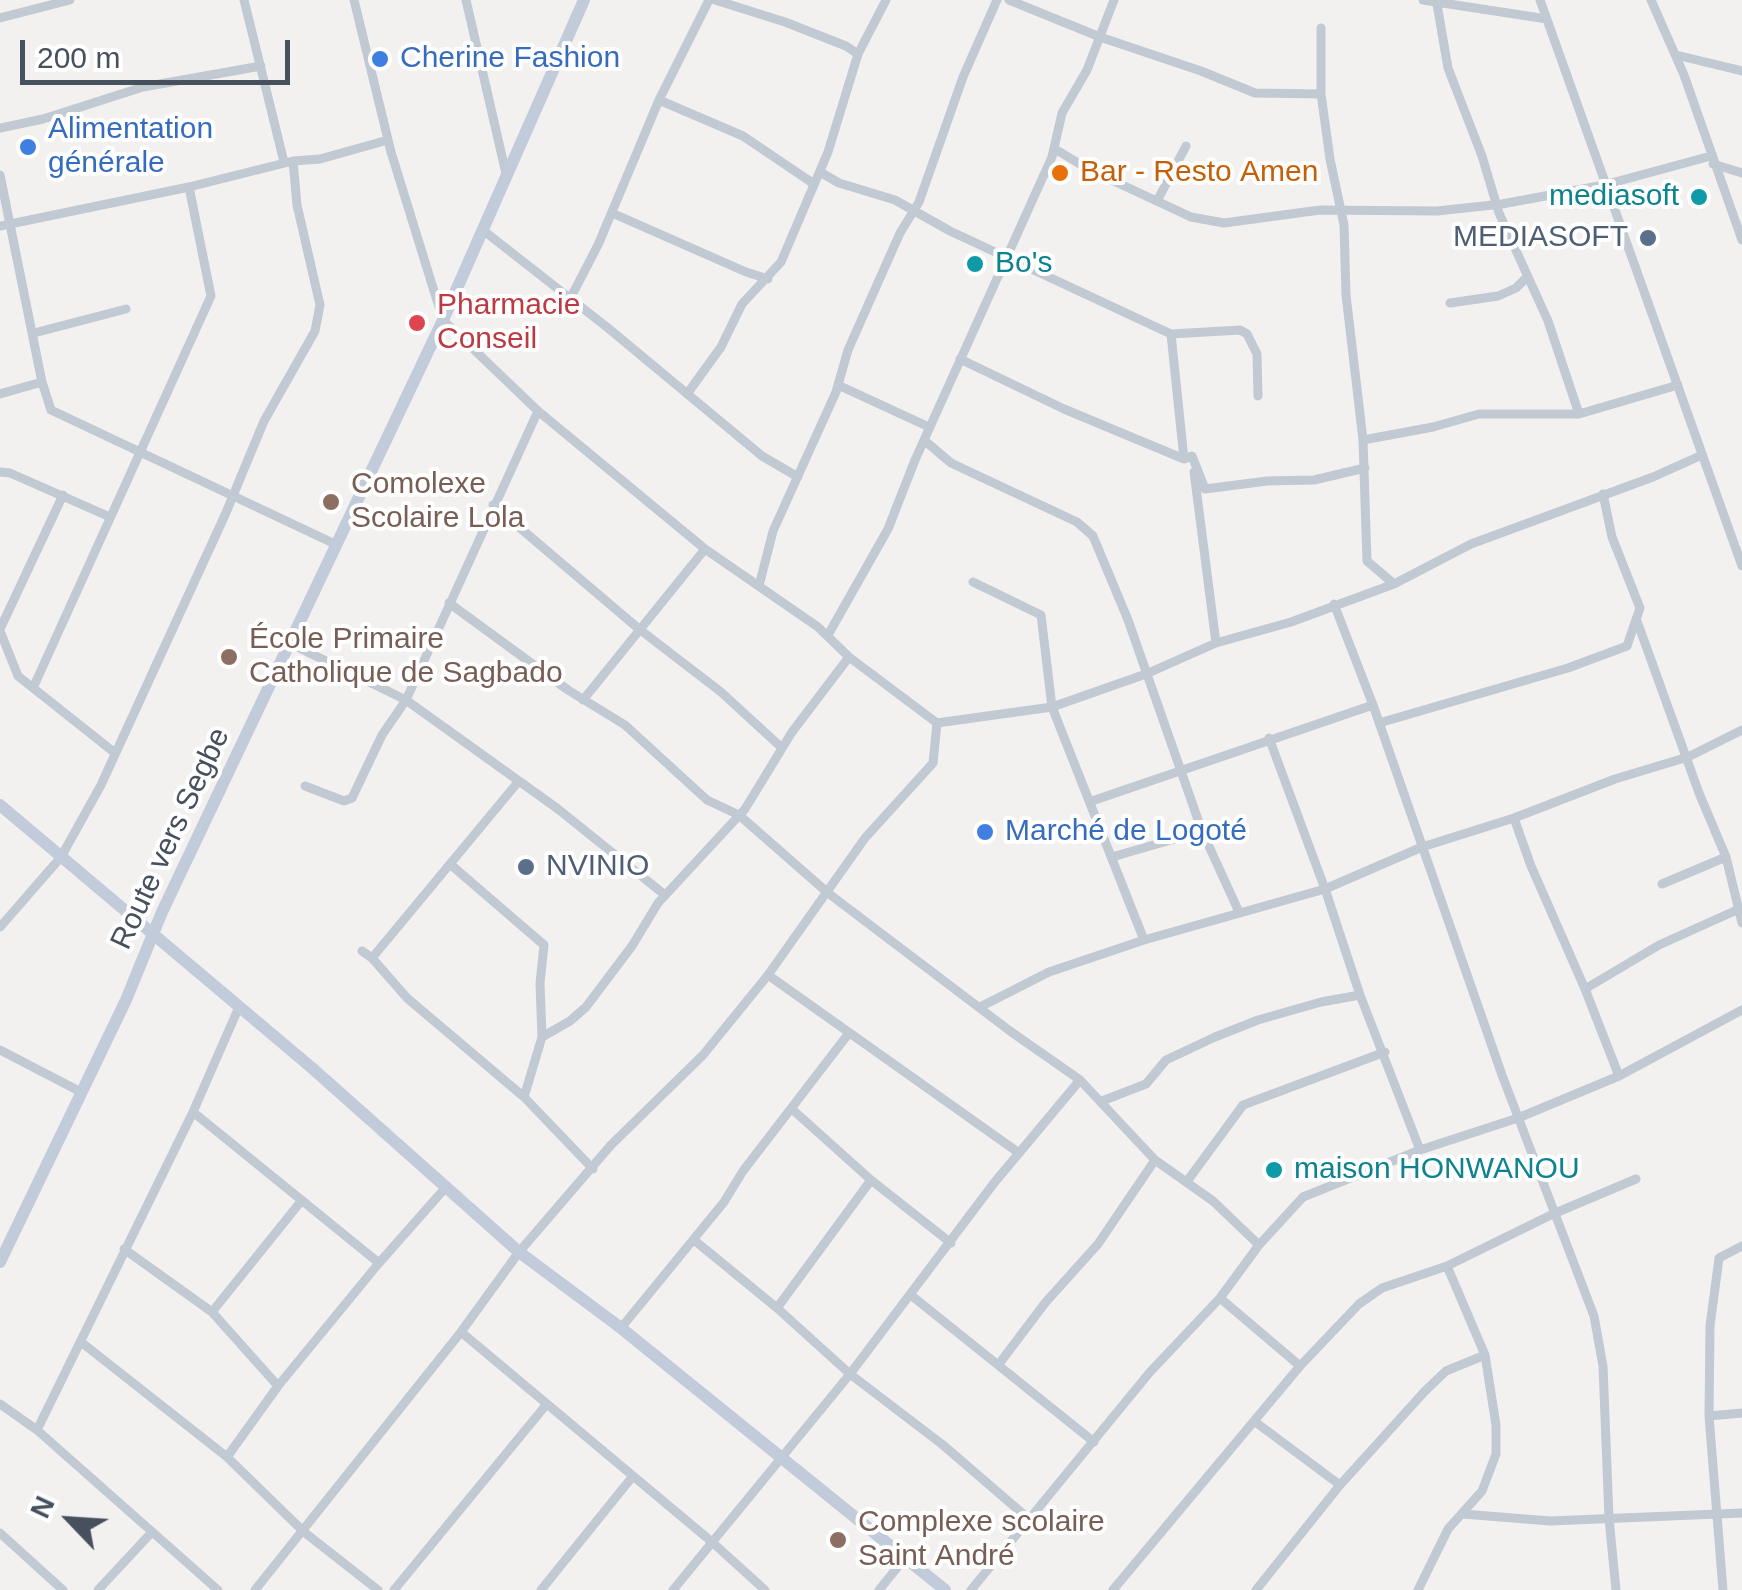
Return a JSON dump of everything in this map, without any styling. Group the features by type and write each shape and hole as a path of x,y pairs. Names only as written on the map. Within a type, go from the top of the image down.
{"main road":[{"name":"Route vers Segbe","path":"0,1262 444,320 584,0"},
{"path":"0,805 154,932 520,1252 621,1328 945,1590"}],"street":[{"path":"0,18 70,0"},
{"path":"0,927 61,857 102,785 264,420 318,322 319,290 289,162 244,0"},
{"path":"354,0 388,140 444,320 538,411 705,549 828,636 849,657 937,723 1052,707 1146,674 1216,642 1291,622 1394,584 1470,544 1653,478 1702,455"},
{"path":"466,0 507,179"},
{"path":"570,300 612,213 658,100 712,0 785,22 858,54"},
{"path":"688,394 721,347 742,304 780,262 820,172 858,54 886,0"},
{"path":"759,586 765,554 838,386 848,350 900,233 914,211 997,0"},
{"path":"1009,0 1100,38 1183,64 1255,93 1321,94"},
{"path":"828,636 888,529 1055,149 1062,113 1087,70 1114,0"},
{"path":"1423,0 1547,19"},
{"path":"1540,0 1742,566"},
{"path":"1651,0 1676,55 1742,240"},
{"path":"1436,4 1448,68 1496,204 1548,321 1579,414"},
{"path":"1321,28 1321,94 1341,210 1347,306 1364,440 1367,561 1394,584"},
{"path":"1676,55 1742,70"},
{"path":"0,128 44,119 143,87 261,66"},
{"path":"658,100 742,136 814,184"},
{"path":"0,226 289,162 320,159 388,140"},
{"path":"1157,201 1186,146"},
{"path":"1055,149 1191,217 1224,223 1341,210 1437,211 1496,204 1712,160 1742,172"},
{"path":"820,172 839,183 895,200 1006,258 1171,334 1240,330 1247,334 1257,354 1258,396"},
{"path":"0,175 51,410 336,544"},
{"path":"33,688 211,296 189,187"},
{"path":"612,213 768,279"},
{"path":"484,231 762,456 798,478"},
{"path":"1450,303 1498,296 1516,288 1526,278"},
{"path":"34,333 126,309"},
{"path":"1171,334 1216,642"},
{"path":"960,360 1064,410 1188,457 1205,489 1314,480 1365,468"},
{"path":"0,394 42,382"},
{"path":"838,386 930,427"},
{"path":"1364,440 1479,414 1579,414 1678,386"},
{"path":"305,786 350,801 382,735 406,700 538,411"},
{"path":"924,440 961,469 1087,530 1128,620 1202,831 1239,912"},
{"path":"0,472 110,517"},
{"path":"1379,724 1568,668 1626,646 1640,608 1612,537 1603,494"},
{"path":"63,495 0,630 18,676 115,753"},
{"path":"493,506 638,629 721,692 782,748"},
{"path":"582,700 705,549"},
{"path":"973,582 1041,615 1052,707 1092,800 1144,940"},
{"path":"450,603 582,700 634,733 707,800 740,815 828,893 1080,1080 1155,1160 1188,1180 1259,1245"},
{"path":"1334,604 1553,1214 1594,1316 1603,1366 1616,1590"},
{"path":"1637,622 1726,857 1742,924"},
{"path":"289,643 406,700 558,810 666,895"},
{"path":"542,1038 570,1022 586,1007 666,895 740,815 782,748 849,657"},
{"path":"1092,800 1373,705"},
{"path":"255,1590 520,1252 611,1144 703,1055 768,975 866,838 932,762 937,723"},
{"path":"980,1007 1049,972 1144,940 1326,889 1422,847 1688,758 1742,730"},
{"path":"1269,738 1420,1150"},
{"path":"372,958 518,782"},
{"path":"1514,818 1530,866 1619,1076"},
{"path":"1112,857 1202,831"},
{"path":"1662,884 1726,857"},
{"path":"450,864 544,945 540,983 542,1038 524,1097"},
{"path":"1585,989 1659,946 1739,909"},
{"path":"362,951 407,998 524,1097 593,1168"},
{"path":"768,975 1019,1153"},
{"path":"1102,1101 1146,1084 1166,1060 1214,1037 1258,1020 1360,994"},
{"path":"37,1430 193,1112 240,1007"},
{"path":"971,1590 1150,1372 1220,1298 1259,1245 1303,1197 1420,1150 1518,1118 1619,1076 1742,1010"},
{"path":"621,1328 694,1240 849,1033"},
{"path":"0,1050 80,1092"},
{"path":"1188,1180 1243,1105 1385,1052"},
{"path":"674,1590 850,1374 1019,1153 1080,1080"},
{"path":"793,1110 871,1180 951,1243"},
{"path":"193,1112 378,1263"},
{"path":"998,1364 1098,1244 1155,1160"},
{"path":"777,1308 871,1180"},
{"path":"1113,1590 1300,1366 1359,1304 1382,1288 1447,1266 1553,1214 1636,1180"},
{"path":"227,1457 278,1386 378,1263 447,1186"},
{"path":"212,1312 302,1200"},
{"path":"694,1240 850,1374 943,1445 1030,1520"},
{"path":"1724,1590 1710,1416 1710,1326 1719,1258 1742,1246"},
{"path":"124,1249 212,1312 278,1386"},
{"path":"1418,1590 1440,1544 1482,1491 1496,1454 1496,1425 1485,1355 1447,1266"},
{"path":"912,1296 1094,1442"},
{"path":"1220,1298 1300,1366"},
{"path":"461,1332 764,1590"},
{"path":"82,1342 227,1457 304,1532 378,1590"},
{"path":"1274,1590 1259,1586 1340,1484 1446,1371 1485,1355"},
{"path":"0,1404 37,1430 218,1590"},
{"path":"394,1590 546,1405"},
{"path":"1710,1416 1742,1413"},
{"path":"1254,1420 1340,1484"},
{"path":"541,1590 633,1476"},
{"path":"1463,1514 1536,1521 1742,1513"},
{"path":"98,1590 152,1532"},
{"path":"0,1533 63,1590"},
{"path":"880,1590 905,1558"}],"place":[{"name":"Cherine Fashion","path":"380,59"},
{"name":"Alimentation générale","path":"28,147"},
{"name":"Bar - Resto Amen","path":"1060,173"},
{"name":"mediasoft","path":"1699,197"},
{"name":"MEDIASOFT","path":"1648,238"},
{"name":"Bo's","path":"975,264"},
{"name":"Pharmacie Conseil","path":"417,323"},
{"name":"Comolexe Scolaire Lola","path":"331,502"},
{"name":"École Primaire Catholique de Sagbado","path":"229,657"},
{"name":"Marché de Logoté","path":"985,832"},
{"name":"NVINIO","path":"526,867"},
{"name":"maison HONWANOU","path":"1274,1170"},
{"name":"Complexe scolaire Saint André","path":"838,1540"}]}
